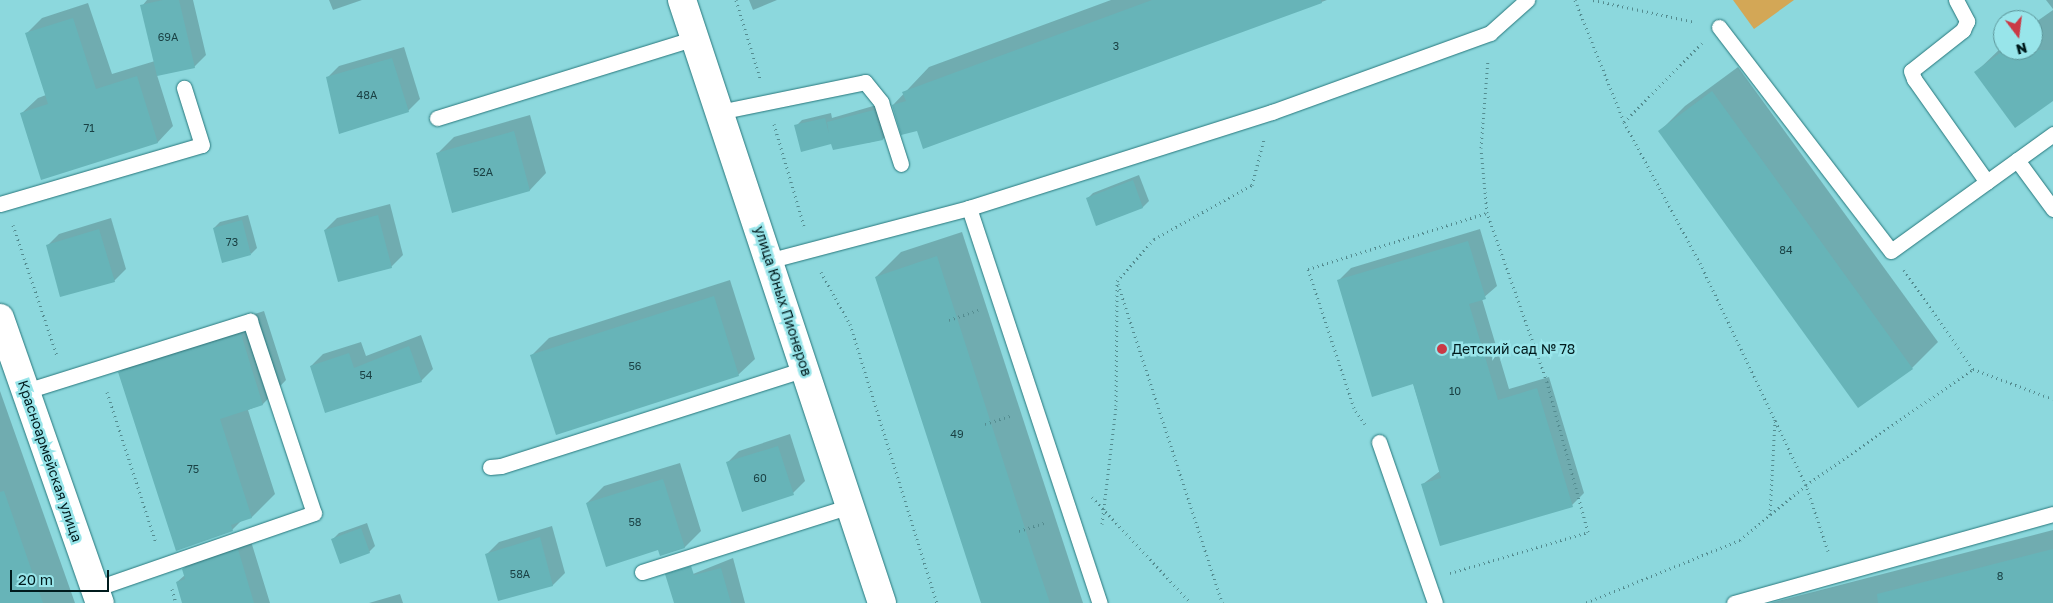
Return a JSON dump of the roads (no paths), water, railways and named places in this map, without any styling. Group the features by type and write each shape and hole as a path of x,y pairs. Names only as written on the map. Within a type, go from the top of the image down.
{"street":[{"name":"улица Юных Пионеров","path":"682,0 771,260 882,603"},
{"name":"Красноармейская улица","path":"0,318 98,596"}],"lane":[{"path":"771,260 969,208 1272,112 1490,33 1527,0"},
{"path":"1956,0 1968,21 1963,30 1912,71 1914,80 1987,182"},
{"path":"1719,27 1891,251 2053,134"},
{"path":"437,118 695,38"},
{"path":"719,112 768,104 865,82 881,102 901,164"},
{"path":"3,203 202,146 184,88"},
{"path":"2018,160 2053,209"},
{"path":"969,208 1100,603"},
{"path":"26,391 250,321 314,513 163,565 98,596"},
{"path":"490,466 501,466 805,369"},
{"path":"1379,442 1435,603"},
{"path":"642,572 850,506"},
{"path":"1734,603 2053,514"}],"place":[{"name":"Детский сад № 78","path":"1442,349"}]}
